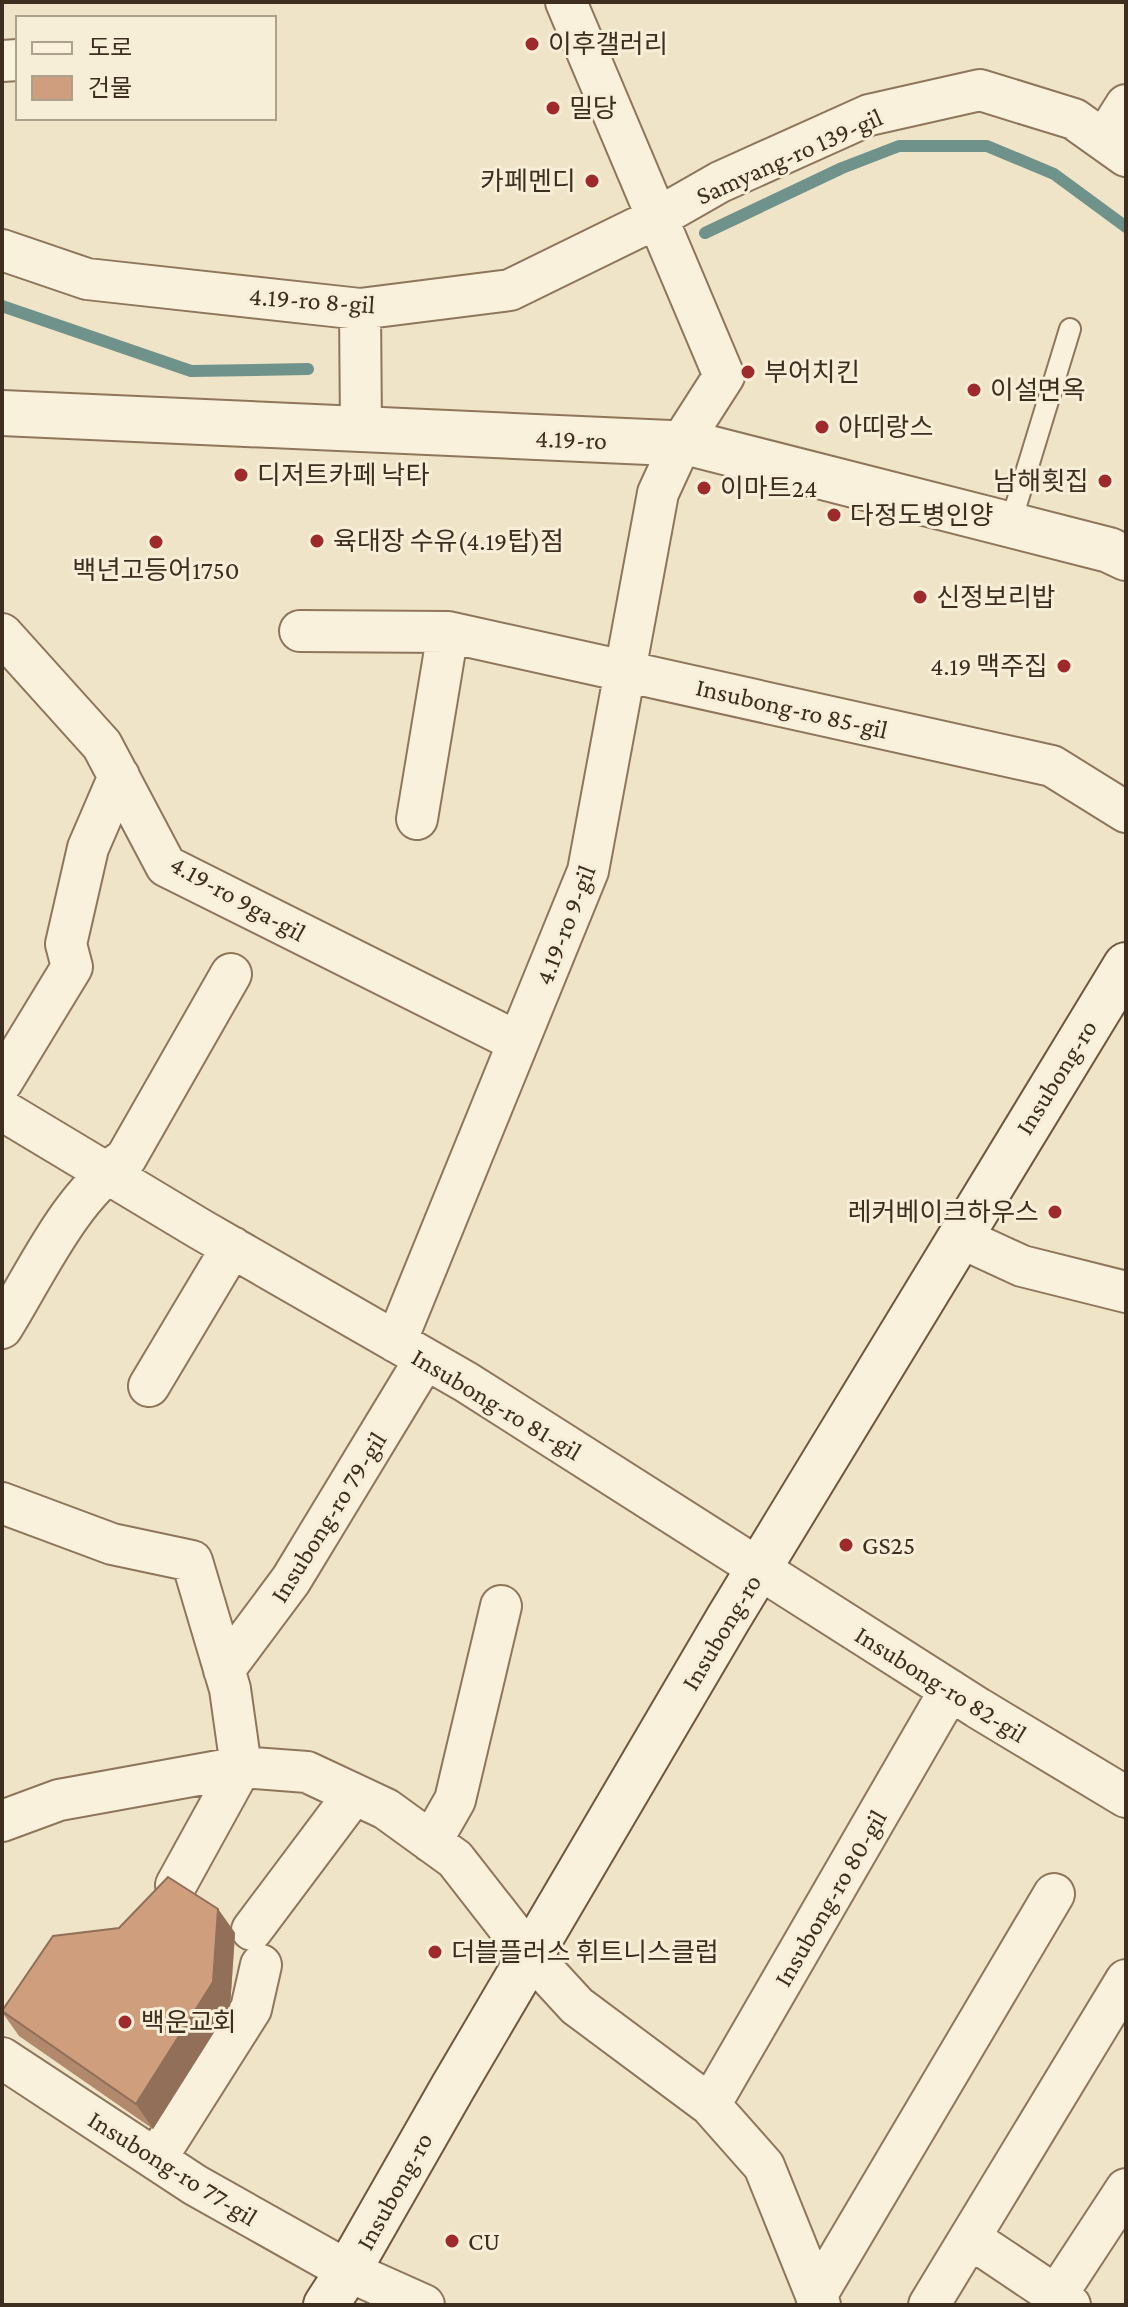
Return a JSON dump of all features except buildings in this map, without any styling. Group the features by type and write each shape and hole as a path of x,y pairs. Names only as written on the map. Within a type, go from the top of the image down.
{"main road":[{"name":"4.19-ro","path":"2,413 693,444 1109,550 1126,558"},
{"name":"Insubong-ro","path":"337,2288 759,1567 1126,965"}],"street":[{"path":"566,2 724,376 681,443"},
{"name":"Samyang-ro 139-gil","path":"657,218 720,182 869,115 980,90 1074,119 1115,148 1126,105"},
{"name":"4.19-ro 8-gil","path":"2,250 87,279 360,309 510,290 657,218"},
{"path":"360,309 361,429"},
{"name":"4.19-ro 9-gil","path":"410,1351 518,1042 588,871 658,493 681,443"},
{"name":"Insubong-ro 85-gil","path":"300,631 448,632 1052,766 1126,812"},
{"path":"417,819 448,632"},
{"name":"4.19-ro 9ga-gil","path":"2,634 102,745 166,866 518,1042"},
{"path":"2,1082 72,967 66,944 88,848 119,776"},
{"path":"2,1328 83,1196 106,1172 126,1158 231,974"},
{"name":"Insubong-ro 81-gil","path":"2,1110 410,1351 759,1567"},
{"path":"959,1237 1022,1266 1126,1292"},
{"path":"149,1386 232,1247"},
{"name":"Insubong-ro 79-gil","path":"224,1670 291,1580 410,1351"},
{"path":"2,1503 112,1544 192,1561 230,1689 241,1767 176,1885"},
{"name":"Insubong-ro 82-gil","path":"759,1567 950,1690 1126,1797"},
{"path":"431,1842 455,1800 501,1606"},
{"name":"Insubong-ro 80-gil","path":"710,2105 950,1690"},
{"path":"2,1821 59,1800 241,1767 307,1772 386,1809 455,1859 530,1955 577,2006 710,2105 764,2166 818,2300"},
{"path":"156,2159 251,2009 257,1948 354,1794"},
{"path":"818,2300 1054,1894"},
{"path":"929,2305 1126,1980"},
{"name":"Insubong-ro 77-gil","path":"2,2058 195,2185 337,2288 424,2305"},
{"path":"970,2238 1059,2302 1126,2189"}],"lane":[{"path":"1010,525 1070,329"}],"waterway":[{"path":"705,233 842,168 899,146 987,146 1054,174 1126,227"},
{"path":"2,306 191,371 308,369"}],"place":[{"name":"이후갤러리","path":"532,44"},
{"name":"밀당","path":"553,108"},
{"name":"카페멘디","path":"592,181"},
{"name":"부어치킨","path":"748,372"},
{"name":"이설면옥","path":"974,390"},
{"name":"아띠랑스","path":"822,427"},
{"name":"디저트카페 낙타","path":"241,475"},
{"name":"남해횟집","path":"1105,481"},
{"name":"이마트24","path":"704,488"},
{"name":"다정도병인양","path":"834,515"},
{"name":"육대장 수유(4.19탑)점","path":"317,541"},
{"name":"백년고등어1750","path":"156,542"},
{"name":"신정보리밥","path":"920,597"},
{"name":"4.19 맥주집","path":"1064,666"},
{"name":"레커베이크하우스","path":"1055,1212"},
{"name":"GS25","path":"846,1545"},
{"name":"더블플러스 휘트니스클럽","path":"435,1952"},
{"name":"백운교회","path":"125,2022"},
{"name":"CU","path":"452,2241"}]}
